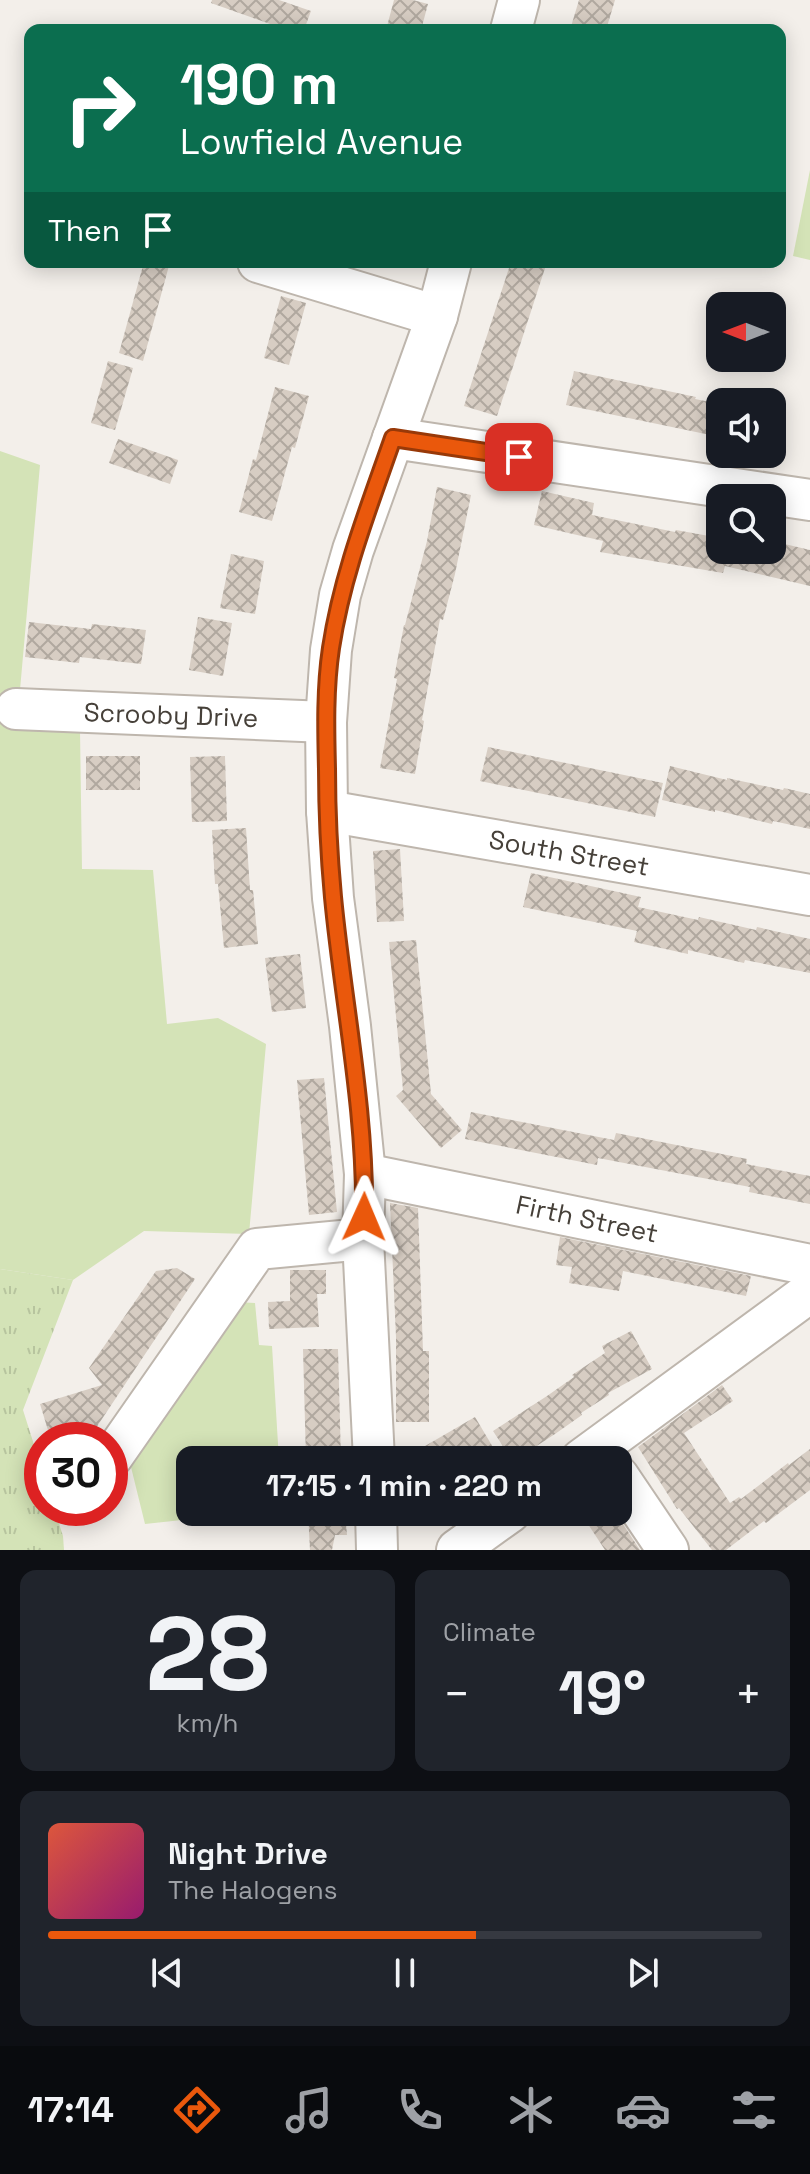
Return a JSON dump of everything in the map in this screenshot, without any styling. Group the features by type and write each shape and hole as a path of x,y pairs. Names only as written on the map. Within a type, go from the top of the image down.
{"street":[{"path":"513,24 519,0"},
{"path":"278,268 437,316"},
{"path":"373,1446 363,1239 365,1174 333,898 327,811 326,722 331,650 340,595 353,550 437,316 449,268"},
{"path":"393,438 810,500"},
{"name":"Scrooby Drive","path":"16,709 326,722"},
{"name":"South Street","path":"327,811 810,895"},
{"name":"Firth Street","path":"365,1174 810,1265"},
{"path":"128,1434 257,1249 363,1239"},
{"path":"620,1446 810,1292"},
{"path":"632,1502 668,1550"},
{"path":"376,1526 377,1550"},
{"path":"457,1550 490,1526"}],"green space":[{"path":"810,170 810,260 793,256"},
{"path":"0,451 40,465 19,701 80,730 82,869 153,870 167,1024 218,1018 266,1044 249,1234 144,1231 73,1280 0,1269"},
{"path":"0,1269 73,1280 23,1410 27,1422 24,1422 24,1526 60,1526 64,1550 0,1550"},
{"path":"236,1302 255,1303 259,1345 272,1346 278,1446 176,1446 176,1521 145,1524 129,1459"}],"building":[{"path":"212,0 279,0 311,11 306,24 270,24 211,3"},
{"path":"394,0 428,4 423,24 388,24"},
{"path":"579,0 615,0 608,24 572,24"},
{"path":"142,268 168,268 143,361 119,353"},
{"path":"509,268 545,268 497,416 464,406"},
{"path":"281,296 306,303 289,365 264,358"},
{"path":"108,361 133,368 115,430 91,423"},
{"path":"574,371 706,401 706,434 566,405"},
{"path":"275,387 309,396 272,521 239,512"},
{"path":"118,439 178,460 170,484 109,463"},
{"path":"437,487 471,495 455,574 443,620 440,619 415,774 380,768 404,625 427,541"},
{"path":"542,491 594,503 592,515 706,535 706,564 786,564 786,544 810,550 810,586 725,566 723,573 600,552 603,541 534,525"},
{"path":"231,554 264,561 255,614 220,608"},
{"path":"198,617 232,623 223,676 189,670"},
{"path":"29,622 91,629 92,624 146,630 141,664 80,657 79,663 25,657"},
{"path":"488,747 663,783 655,817 480,781"},
{"path":"86,756 140,756 140,790 86,790"},
{"path":"225,756 227,821 192,822 190,757"},
{"path":"670,766 727,780 810,794 810,829 773,821 772,824 662,800"},
{"path":"246,828 250,890 253,890 258,944 224,948 218,884 215,884 212,830"},
{"path":"400,849 404,921 377,922 373,851"},
{"path":"531,873 641,897 638,907 810,939 810,973 745,960 744,963 688,950 688,954 634,942 637,931 523,907"},
{"path":"416,940 431,1094 462,1130 441,1148 396,1096 403,1090 389,942"},
{"path":"300,954 306,1008 272,1012 265,958"},
{"path":"324,1078 337,1212 309,1215 297,1080"},
{"path":"471,1112 614,1140 616,1133 747,1159 746,1164 810,1176 810,1204 749,1192 750,1187 598,1158 597,1165 465,1139"},
{"path":"390,1203 418,1208 423,1351 429,1351 429,1422 396,1422"},
{"path":"560,1237 751,1276 746,1296 623,1271 619,1291 569,1283 572,1267 556,1265"},
{"path":"177,1268 195,1279 100,1422 46,1422 40,1404 102,1385 89,1368 156,1271"},
{"path":"290,1270 326,1270 326,1294 317,1294 319,1327 269,1329 268,1302 290,1301"},
{"path":"631,1331 652,1369 608,1393 537,1446 503,1446 493,1431 605,1353 602,1346"},
{"path":"303,1349 338,1349 341,1446 306,1446"},
{"path":"722,1385 733,1401 684,1433 730,1503 739,1497 741,1499 810,1449 810,1490 726,1550 712,1550 677,1509 638,1447"},
{"path":"475,1417 492,1446 425,1446"},
{"path":"309,1526 346,1526 347,1535 335,1535 332,1550 310,1550"},
{"path":"589,1526 624,1526 640,1550 605,1550"}],"route":[{"path":"364,1217 365,1174 333,898 327,811 326,722 331,650 340,595 393,438 519,457"}]}
